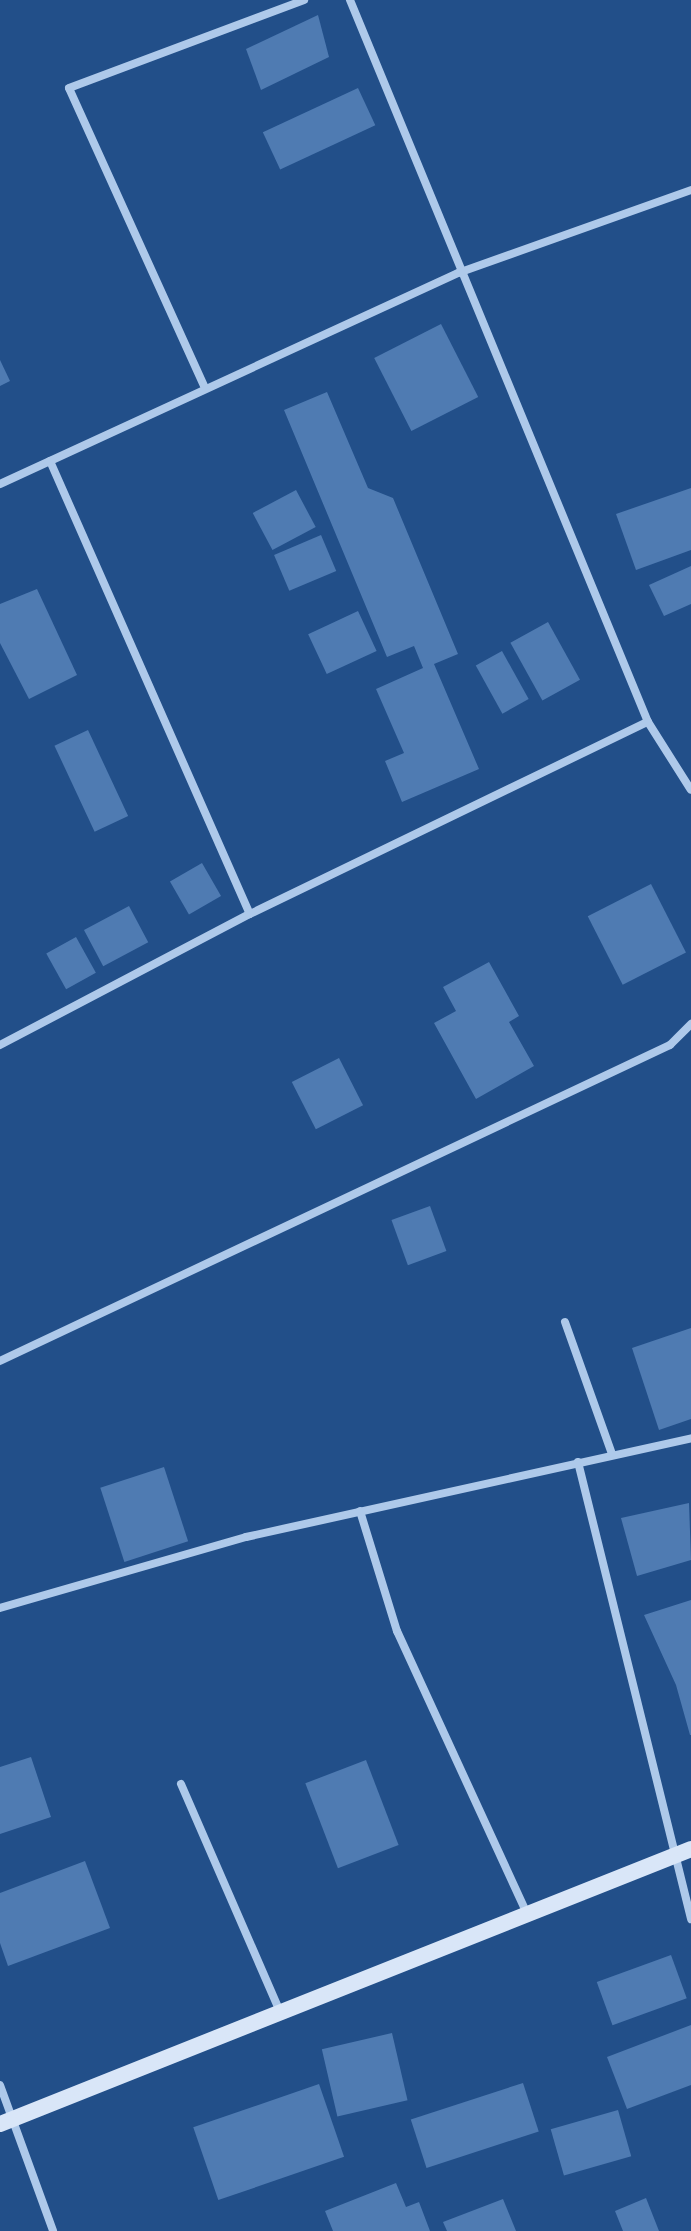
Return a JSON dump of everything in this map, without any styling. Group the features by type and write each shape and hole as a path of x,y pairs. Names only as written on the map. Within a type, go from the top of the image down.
{"street":[{"path":"205,388 69,88 304,0"},
{"path":"350,0 458,273 648,722 691,790"},
{"path":"0,484 458,273 691,190"},
{"path":"50,461 250,914"},
{"path":"0,1045 250,914 648,722"},
{"path":"0,1361 670,1045 691,1024"},
{"path":"565,1322 612,1454"},
{"path":"0,1608 246,1537 691,1438"},
{"path":"578,1462 684,1852 691,1919"},
{"path":"360,1511 397,1631 526,1911"},
{"path":"181,1784 281,2013"},
{"path":"7,2122 526,1911 684,1852"},
{"path":"0,2085 7,2122 53,2231"}],"building":[{"path":"318,15 329,57 261,90 246,49"},
{"path":"358,88 375,125 280,170 263,132"},
{"path":"441,324 478,397 411,431 374,358"},
{"path":"0,360 10,381 0,386"},
{"path":"327,392 368,488 393,498 458,654 434,664 479,769 402,802 385,761 404,753 376,689 423,668 414,646 387,657 284,410"},
{"path":"691,488 691,550 636,570 616,514"},
{"path":"296,490 316,527 272,550 253,513"},
{"path":"321,535 336,571 289,591 274,555"},
{"path":"691,566 691,604 664,616 649,585"},
{"path":"37,589 77,675 29,699 0,643 0,604"},
{"path":"358,611 377,651 327,674 308,634"},
{"path":"548,622 580,680 542,701 510,643"},
{"path":"502,651 529,699 502,714 476,666"},
{"path":"88,730 128,816 95,832 54,746"},
{"path":"202,863 221,896 189,914 170,881"},
{"path":"651,884 686,953 623,985 588,916"},
{"path":"129,906 148,942 103,966 84,930"},
{"path":"76,937 96,973 66,989 46,953"},
{"path":"489,962 519,1016 509,1022 534,1066 476,1099 434,1023 456,1011 443,987"},
{"path":"339,1058 363,1105 316,1129 292,1082"},
{"path":"430,1206 446,1251 408,1265 391,1220"},
{"path":"691,1328 691,1419 659,1430 632,1348"},
{"path":"164,1467 188,1541 124,1562 100,1488"},
{"path":"689,1503 691,1560 637,1576 621,1518"},
{"path":"691,1600 690,1735 676,1685 644,1615"},
{"path":"31,1757 51,1817 0,1834 0,1767"},
{"path":"366,1760 399,1845 338,1868 305,1783"},
{"path":"85,1861 110,1928 8,1966 0,1943 0,1893"},
{"path":"671,1955 687,1998 612,2025 597,1982"},
{"path":"691,2025 691,2085 627,2109 607,2057"},
{"path":"392,2033 408,2100 337,2116 322,2049"},
{"path":"523,2083 539,2132 427,2168 411,2119"},
{"path":"319,2084 344,2157 218,2200 193,2127"},
{"path":"618,2110 631,2156 564,2175 551,2129"},
{"path":"396,2183 406,2207 419,2202 430,2231 333,2231 325,2211"},
{"path":"646,2198 659,2231 623,2231 615,2211"},
{"path":"503,2199 516,2231 447,2231 443,2222"}]}
